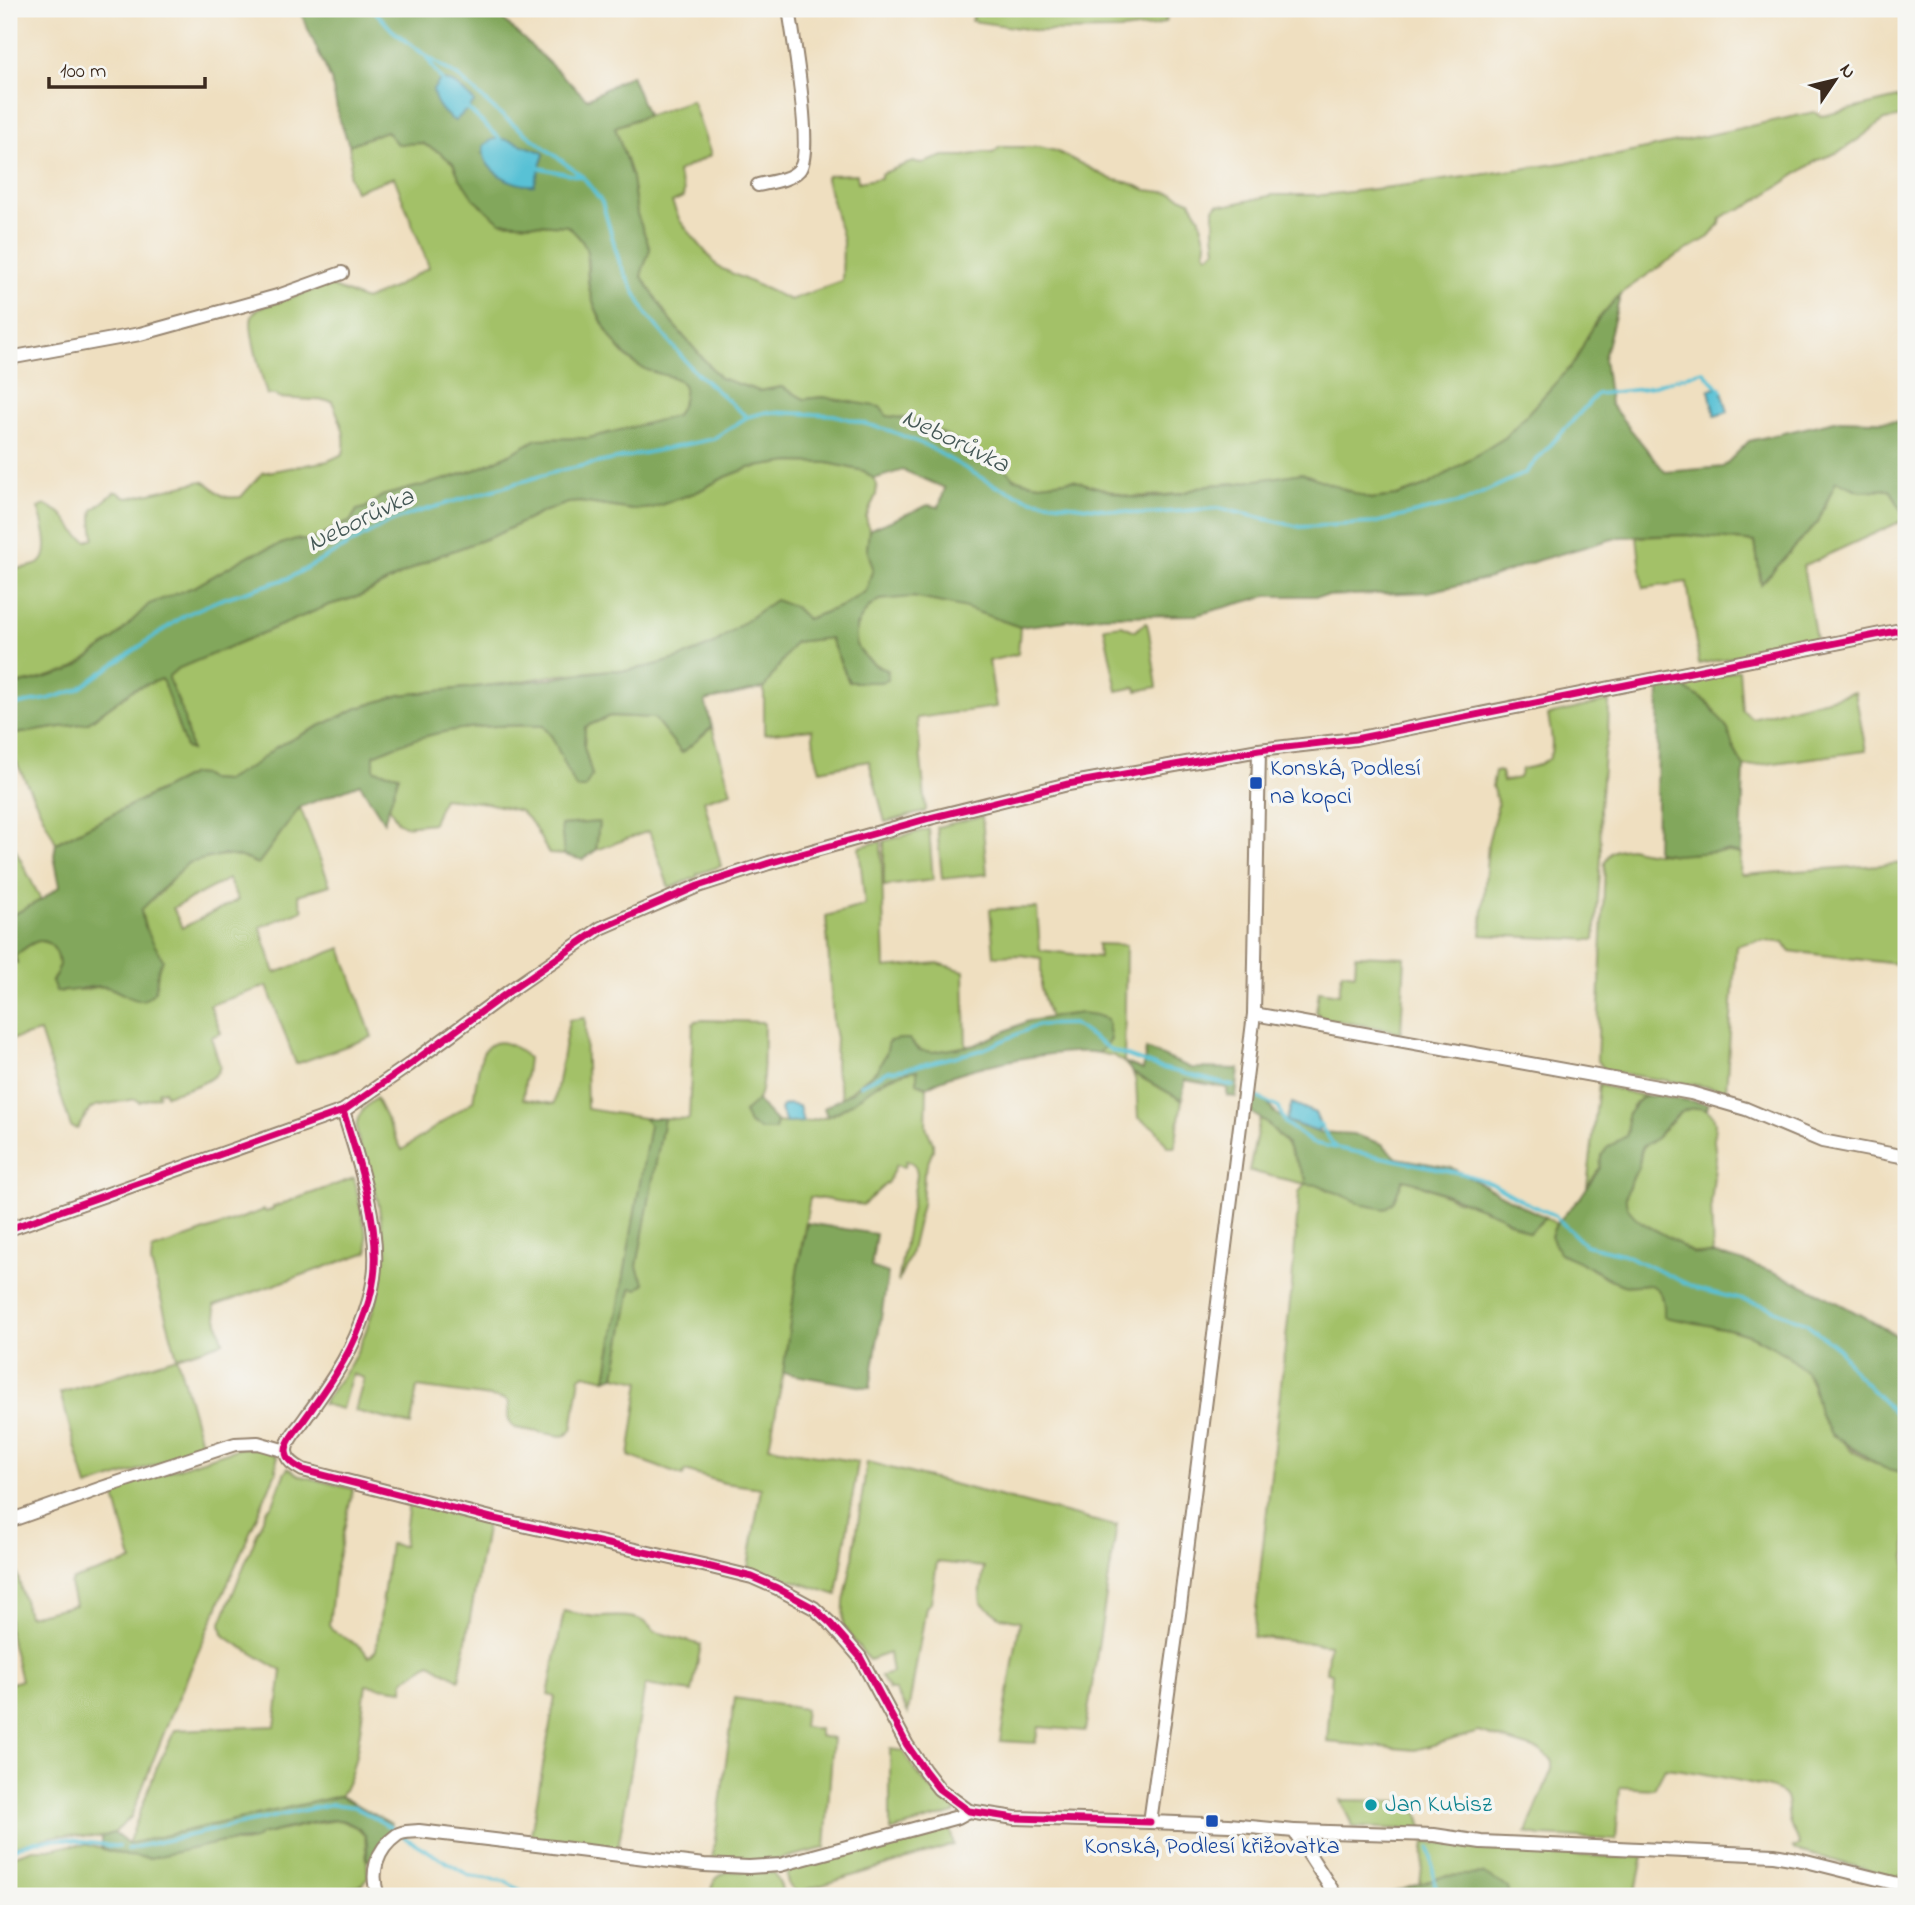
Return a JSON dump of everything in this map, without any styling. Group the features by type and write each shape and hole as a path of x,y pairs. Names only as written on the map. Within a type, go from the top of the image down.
{"street":[{"path":"758,185 789,177 803,165 805,152 799,83 789,9"},
{"path":"9,358 139,334 281,295 342,272"},
{"path":"9,1230 343,1111 601,928 698,886 769,863 1056,787 1188,761 1355,739 1906,629"},
{"path":"1150,1822 1180,1607 1254,1014 1259,750"},
{"path":"1254,1014 1691,1093 1746,1109 1822,1141 1906,1157"},
{"path":"343,1111 374,1232 374,1278 361,1323 348,1352 318,1401 290,1438 286,1451 289,1461 303,1471 491,1518 752,1577 796,1597 814,1608 860,1657 907,1745 925,1771 939,1790 969,1811 1015,1818 1229,1825 1294,1831 1434,1835 1481,1842 1774,1855 1906,1886"},
{"path":"9,1521 235,1444 258,1443 286,1451"},
{"path":"377,1896 373,1873 376,1863 398,1833 419,1831 704,1865 749,1867 792,1862 958,1817 969,1811"},
{"path":"1294,1831 1336,1896"}],"green space":[{"path":"299,9 492,9 587,99 631,75 647,115 615,127 632,178 637,214 650,249 641,275 671,322 720,378 759,391 782,387 804,399 823,397 880,407 887,416 915,420 934,429 1002,466 1014,478 1027,482 1040,484 1073,480 1129,497 1144,498 1179,494 1208,485 1302,473 1370,499 1397,496 1428,485 1506,437 1575,362 1599,318 1621,293 1604,358 1610,404 1665,472 1723,467 1749,441 1839,420 1906,422 1906,516 1890,489 1861,491 1836,481 1818,522 1761,584 1755,542 1686,535 1620,537 1539,560 1490,578 1428,592 1267,596 1196,615 1102,616 1020,627 963,607 913,597 879,600 868,608 856,626 856,645 865,657 887,670 888,680 849,682 830,638 795,642 764,688 705,701 712,727 682,753 654,718 610,716 585,727 584,747 592,775 585,788 576,788 552,737 543,726 477,727 436,733 374,755 374,770 399,775 384,822 360,784 300,807 258,864 241,857 222,855 188,863 141,910 147,930 163,960 158,970 155,990 149,997 143,1000 132,999 103,987 56,991 52,981 59,961 54,948 48,943 39,941 29,945 15,956 17,963 9,960 9,917 60,886 54,856 56,843 192,774 202,775 209,780 225,781 255,764 276,747 358,708 400,695 651,666 712,645 775,600 795,607 807,619 842,606 866,591 873,568 867,549 869,530 928,505 939,507 945,488 903,470 874,479 864,471 828,463 790,462 749,468 697,492 652,508 633,510 580,502 568,503 496,535 433,558 360,596 329,605 177,669 169,676 169,681 182,710 191,750 186,748 162,679 134,689 87,723 9,735 9,686 68,671 114,639 149,604 196,586 250,555 296,539 307,541 322,536 335,527 350,522 357,510 365,508 382,496 480,468 537,439 589,438 676,416 683,401 682,383 639,366 615,342 602,323 591,295 586,248 568,226 500,222 473,198 453,163 422,143 397,144 386,131 349,145 339,118 331,80","holes":["483,154 544,154 534,185"]},
{"path":"975,9 1168,9 1166,21 1155,26 1122,30 1040,31 972,21"},
{"path":"1898,98 1905,112 1901,117 1884,120 1841,151 1818,160 1750,205 1724,216 1709,237 1621,293 1599,318 1575,362 1506,437 1428,485 1396,496 1370,499 1355,494 1238,483 1208,485 1179,494 1130,497 1073,480 1040,484 1027,482 1013,478 1002,466 915,420 886,416 823,397 804,399 781,387 759,391 720,378 671,322 641,275 650,249 637,214 632,178 615,127 692,100 711,155 677,172 684,191 683,197 672,202 680,221 718,267 790,300 842,281 843,240 826,179 829,175 857,174 858,182 881,178 881,174 904,165 923,163 944,156 993,153 1000,147 1039,147 1056,151 1111,179 1146,190 1172,193 1190,201 1199,216 1207,255 1216,249 1214,208 1218,204 1228,205 1273,195 1324,195 1415,184 1618,155 1814,112 1822,116"},
{"path":"386,131 397,144 421,143 453,163 459,177 500,222 568,226 586,248 591,295 602,323 615,342 639,366 682,383 685,390 677,416 589,438 537,439 480,468 382,496 365,509 357,510 350,522 335,527 322,536 307,541 296,539 250,555 175,595 134,619 114,639 68,671 9,686 9,570 34,566 44,557 45,535 38,508 46,505 62,514 79,536 88,541 94,538 93,510 115,492 129,498 202,481 226,497 241,497 262,473 328,461 343,454 344,433 332,401 267,395 251,323 253,314 259,308 329,285 365,300 393,288 429,267 394,177 355,191 349,176 349,145"},
{"path":"790,462 828,463 864,471 877,485 876,495 866,517 869,530 867,549 873,568 866,591 842,606 807,619 795,607 775,600 712,645 651,666 400,695 358,708 276,747 255,764 225,781 209,780 202,775 192,774 56,843 9,747 9,735 87,723 134,689 162,678 186,748 191,750 182,710 169,681 169,676 177,669 329,605 361,596 433,558 496,535 568,503 580,502 633,510 652,508 697,492 749,468"},
{"path":"1836,480 1861,491 1890,489 1905,517 1904,520 1803,566 1816,640 1699,664 1687,582 1643,588 1637,537 1686,535 1755,542 1761,584 1818,522"},
{"path":"913,597 964,607 1020,627 1018,654 989,661 996,707 917,718 926,810 885,822 869,761 820,770 812,729 764,734 764,688 795,642 830,638 849,682 887,670 870,661 859,649 856,641 858,624 868,609 879,600"},
{"path":"1145,623 1149,632 1157,687 1117,691 1104,627 1122,625 1135,631"},
{"path":"1739,670 1742,710 1752,718 1855,692 1866,751 1744,767 1733,747 1728,730 1708,703 1678,684"},
{"path":"1678,684 1708,703 1728,730 1733,747 1744,767 1741,854 1727,851 1676,855 1656,852 1659,686"},
{"path":"1609,701 1600,808 1601,859 1595,940 1481,935 1488,843 1498,804 1492,786 1495,771 1501,772 1503,781 1519,778 1522,769 1549,759 1552,743 1548,715"},
{"path":"610,716 654,718 682,753 712,727 731,792 704,800 721,866 669,888 649,831 596,850 599,822 562,825 564,855 549,854 532,823 520,811 487,803 443,798 433,823 404,826 398,822 389,807 398,775 374,770 374,755 436,733 477,727 543,726 592,775 584,747 585,727"},
{"path":"300,807 330,885 298,895 303,910 260,927 275,973 341,948 372,1037 296,1064 267,986 210,1005 221,1033 211,1037 220,1066 213,1077 198,1085 166,1095 164,1090 158,1092 159,1096 139,1102 136,1099 95,1106 77,1129 71,1127 40,1032 9,1040 9,960 17,962 15,956 23,949 44,941 54,948 59,961 52,981 79,990 107,987 138,1000 144,999 156,988 160,955 144,922 141,910 145,905 158,895 187,863 222,855 241,857 258,864","holes":["228,879 238,900 182,928 173,908"]},
{"path":"982,816 987,874 942,879 937,827"},
{"path":"599,822 596,850 583,860 564,855 561,825"},
{"path":"929,829 933,880 884,886 884,841"},
{"path":"9,837 41,900 9,917"},
{"path":"881,841 885,968 938,963 964,971 966,1046 926,1052 913,1043 886,1054 877,1070 842,1098 835,1066 836,1038 826,916 865,905 859,847"},
{"path":"1630,848 1668,854 1741,854 1740,873 1743,875 1906,863 1906,965 1789,951 1784,943 1777,942 1754,942 1736,946 1726,1091 1605,1071 1597,1059 1605,863 1614,851"},
{"path":"1037,908 1040,950 1099,957 1098,944 1126,945 1124,1062 1114,1056 1099,1053 1111,1040 1107,1019 1078,1014 1050,1018 1041,989 1041,958 1020,955 994,956 990,909"},
{"path":"1356,955 1405,957 1401,1032 1322,1018 1316,1012 1319,991 1339,994 1342,972 1355,974"},
{"path":"1081,1013 1107,1019 1111,1040 1099,1053 1063,1053 1011,1060 960,1073 927,1087 917,1083 917,1070 906,1072 884,1080 846,1107 827,1116 824,1108 852,1092 877,1070 886,1054 889,1041 909,1039 918,1050 933,1052 975,1045 1028,1021"},
{"path":"585,1018 587,1109 643,1118 651,1125 606,1379 585,1374 580,1377 572,1430 561,1436 515,1428 509,1421 509,1403 505,1399 417,1387 411,1425 355,1411 364,1378 352,1374 342,1409 322,1404 350,1365 362,1341 375,1302 383,1263 379,1206 357,1129 362,1111 376,1098 402,1150 473,1101 482,1055 489,1046 501,1042 513,1046 528,1058 523,1099 554,1104 569,1020"},
{"path":"703,1020 764,1024 760,1095 744,1112 775,1130 777,1122 807,1122 836,1113 881,1082 901,1074 917,1070 917,1083 927,1087 926,1127 933,1150 924,1173 922,1204 910,1255 898,1282 917,1175 913,1163 906,1161 905,1167 896,1165 888,1182 863,1205 810,1197 784,1370 769,1447 858,1462 837,1595 788,1579 783,1586 752,1573 748,1568 761,1488 724,1483 685,1471 683,1476 629,1456 640,1381 615,1376 631,1288 639,1273 637,1266 664,1118 689,1119 693,1024"},
{"path":"1146,1049 1191,1068 1239,1069 1236,1097 1227,1096 1227,1088 1185,1080 1182,1100 1133,1073 1124,1062 1143,1070"},
{"path":"1133,1073 1182,1100 1175,1147 1168,1147 1155,1128 1138,1118"},
{"path":"1599,1085 1648,1097 1632,1108 1626,1137 1617,1141 1601,1156 1600,1168 1587,1187"},
{"path":"1253,1094 1266,1101 1273,1111 1286,1121 1318,1132 1353,1134 1382,1144 1397,1158 1452,1168 1546,1217 1529,1233 1499,1215 1403,1179 1393,1202 1385,1209 1364,1205 1319,1185 1305,1184 1306,1179 1286,1143 1266,1122 1250,1112"},
{"path":"1657,1095 1708,1104 1707,1110 1691,1108 1684,1111 1643,1147 1639,1165 1626,1194 1630,1211 1640,1221 1690,1252 1725,1257 1773,1272 1857,1313 1906,1341 1906,1473 1884,1468 1831,1434 1819,1413 1812,1382 1804,1370 1786,1354 1754,1337 1733,1330 1664,1317 1664,1303 1655,1287 1623,1285 1559,1253 1551,1236 1556,1224 1580,1198 1600,1168 1601,1156 1607,1148 1626,1136 1627,1115 1641,1098"},
{"path":"757,1101 777,1122 775,1130 761,1130 749,1124 744,1112"},
{"path":"1692,1107 1707,1110 1713,1115 1715,1123 1716,1157 1711,1204 1713,1254 1686,1249 1645,1224 1628,1210 1625,1199 1644,1146 1681,1113"},
{"path":"643,1118 664,1118 637,1266 645,1283 638,1289 631,1288 615,1376 606,1379 650,1125"},
{"path":"1260,1118 1286,1143 1306,1179 1333,1192 1393,1202 1403,1179 1499,1215 1529,1233 1546,1217 1556,1224 1551,1236 1594,1270 1623,1285 1655,1287 1664,1303 1664,1317 1738,1332 1788,1356 1807,1374 1844,1443 1865,1458 1906,1473 1906,1880 1795,1850 1793,1848 1799,1845 1788,1817 1783,1794 1745,1782 1665,1768 1654,1789 1620,1787 1616,1840 1540,1836 1526,1833 1552,1769 1552,1760 1541,1751 1479,1732 1415,1750 1327,1742 1332,1673 1326,1672 1329,1645 1253,1637 1292,1284 1299,1192 1305,1184 1249,1171"},
{"path":"354,1178 368,1252 214,1306 223,1342 177,1357 151,1263 152,1250 264,1210 266,1212 273,1207"},
{"path":"807,1223 876,1234 871,1267 888,1273 870,1388 783,1373 797,1272"},
{"path":"177,1357 203,1449 87,1487 60,1393"},
{"path":"243,1447 262,1449 277,1457 276,1472 171,1715 131,1817 114,1833 101,1837 61,1835 9,1848 9,1684 21,1680 9,1632 9,1541 28,1616 75,1605 70,1584 73,1580 132,1561 113,1489"},
{"path":"867,1462 1117,1525 1085,1731 1039,1727 1035,1743 1000,1741 1020,1621 1001,1617 981,1603 984,1567 937,1562 931,1602 926,1607 908,1713 895,1690 889,1690 881,1676 892,1673 889,1653 869,1660 843,1626 844,1602"},
{"path":"288,1468 301,1476 353,1489 335,1572 329,1625 332,1630 362,1648 369,1657 376,1650 390,1544 403,1546 409,1503 487,1523 459,1680 430,1663 404,1680 403,1690 366,1685 355,1758 340,1796 128,1844 157,1767 175,1730 275,1726 282,1671 227,1638 223,1634 221,1623 266,1511 273,1504"},
{"path":"564,1611 597,1617 635,1618 653,1631 701,1645 692,1692 645,1685 618,1849 530,1840 555,1697 548,1695"},
{"path":"735,1698 805,1709 803,1727 819,1729 819,1736 833,1739 825,1848 762,1862 712,1860"},
{"path":"890,1749 903,1751 925,1783 956,1808 955,1813 890,1831"},
{"path":"340,1796 392,1824 390,1833 372,1861 367,1860 364,1834 342,1820 318,1822 260,1835 254,1840 223,1842 150,1858 127,1856 101,1848 101,1837 114,1833 128,1844"},
{"path":"1340,1800 1415,1804 1423,1830 1353,1827"},
{"path":"339,1820 356,1827 365,1836 368,1877 363,1884 315,1896 9,1896 9,1857 33,1849 88,1845 127,1856 223,1842 244,1842 254,1840 260,1835"},
{"path":"949,1825 954,1845 799,1892 792,1889 788,1882 790,1868"},
{"path":"1425,1842 1534,1853 1643,1857 1635,1896 1510,1896 1420,1884"},
{"path":"730,1871 774,1873 781,1893 779,1896 711,1896 715,1880"},
{"path":"1485,1874 1508,1888 1510,1896 1383,1896 1444,1876"}],"water":[{"path":"440,80 454,84 473,100 474,103 455,121 443,112 435,99 433,90"},
{"path":"498,138 544,154 534,185 508,180 492,169 484,154 484,145"},
{"path":"1721,387 1728,412 1715,416 1709,390"},
{"path":"1292,1103 1315,1113 1320,1125 1318,1132 1286,1121"},
{"path":"782,1106 799,1106 803,1122 786,1123 780,1110"}],"waterway":[{"path":"373,9 392,30 460,78 495,110 583,177 602,202 620,264 647,315 693,370 747,417"},
{"path":"427,58 444,84"},
{"path":"466,107 501,140"},
{"path":"536,165 582,177"},
{"name":"Neborůvka","path":"9,706 48,699 77,690 185,615 219,600 289,578 386,524 411,514 558,471 713,439 747,417 767,412 834,415 891,431 927,446 994,485 1032,500 1144,514 1219,508 1300,527 1374,523 1465,501 1525,473 1597,394 1642,389 1703,371 1722,391"},
{"path":"861,1085 888,1071 982,1050 1038,1025 1073,1024 1111,1050 1158,1067 1233,1086"},
{"path":"1253,1095 1279,1108 1285,1123 1312,1143 1464,1174 1491,1183 1554,1215 1585,1245 1623,1254 1698,1289 1763,1305 1806,1323 1839,1349 1856,1374 1906,1424"},
{"path":"1316,1124 1320,1125 1335,1147"},
{"path":"127,1849 332,1804 355,1807 392,1828"},
{"path":"404,1837 470,1876 504,1881 531,1896"},
{"path":"9,1850 35,1841 65,1839 119,1847"},
{"path":"1430,1848 1436,1891"},
{"path":"1422,1896 1437,1892 1471,1896"}],"cycle path":[{"path":"9,1229 343,1111 601,928 698,886 769,863 930,818 1068,784 1259,750 1355,739 1906,629"},
{"path":"343,1111 371,1216 374,1277 371,1295 349,1351 288,1444 286,1455 292,1463 303,1470 491,1518 752,1577 814,1608 831,1624 860,1657 907,1745 925,1771 939,1789 969,1811 1015,1818 1150,1822"}],"place":[{"name":"Konská, Podlesí na kopci","path":"1256,783"},
{"name":"Jan Kubisz","path":"1371,1805"},
{"name":"Konská, Podlesí křižovatka","path":"1212,1821"}]}
